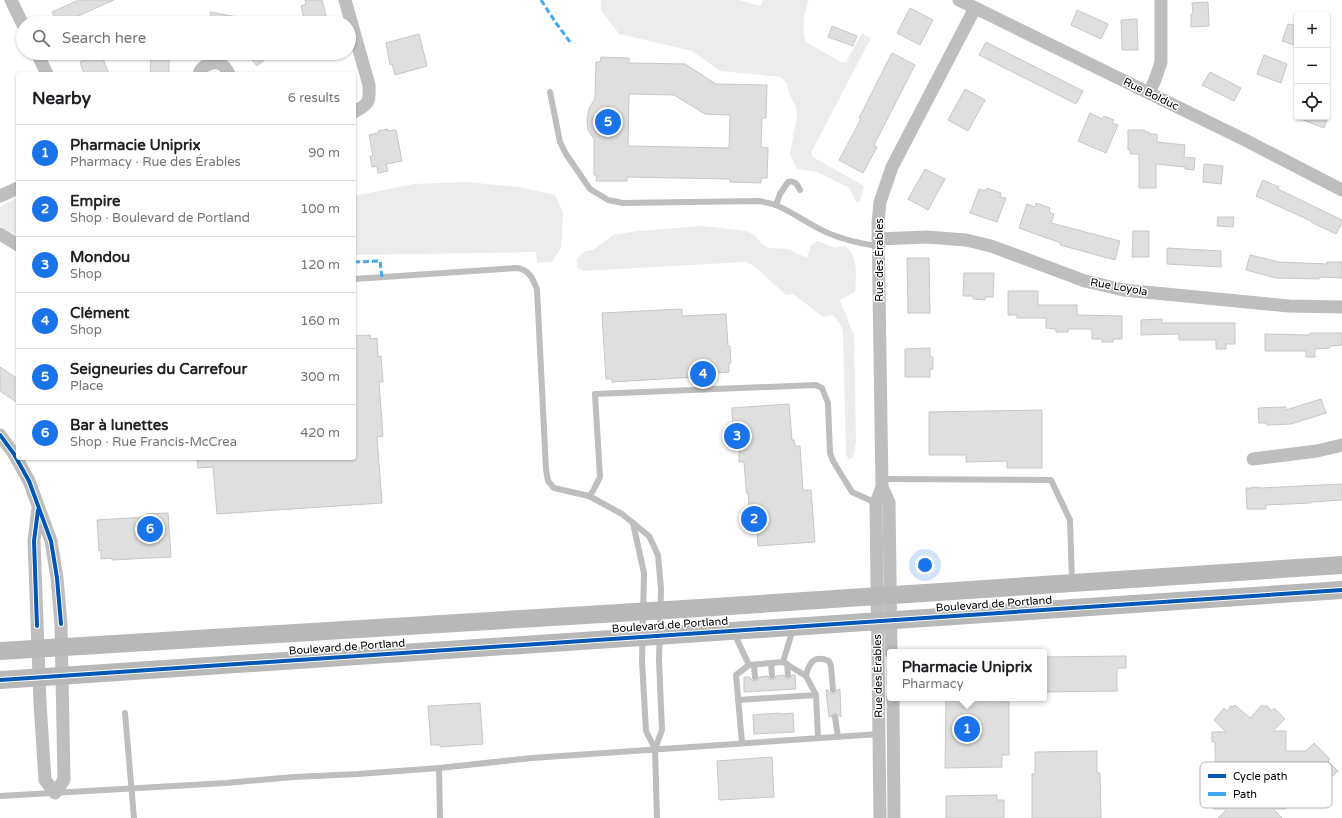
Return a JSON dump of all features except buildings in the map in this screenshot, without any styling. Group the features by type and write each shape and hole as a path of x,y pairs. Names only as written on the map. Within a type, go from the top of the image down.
{"main road":[{"name":"Boulevard de Portland","path":"0,651 1342,565"},
{"name":"Boulevard de Portland","path":"0,680 1342,590"}],"street":[{"path":"0,4 10,0 19,16"},
{"path":"346,0 350,16"},
{"name":"Rue Bolduc","path":"959,0 1243,139 1342,190"},
{"path":"1149,93 1156,80 1161,62 1161,0"},
{"name":"Rue des Érables","path":"884,595 876,503 882,483 878,242 880,202 892,167 975,8"},
{"path":"356,37 369,85 368,102 356,111"},
{"path":"40,60 46,72"},
{"path":"199,72 205,66 212,63 219,63 224,66 228,72"},
{"path":"0,196 16,189"},
{"path":"0,234 16,244"},
{"name":"Rue Loyola","path":"878,242 927,237 966,240 991,246 1085,282 1124,290 1289,306 1342,307"},
{"path":"0,435 16,459"},
{"path":"1253,459 1317,451 1342,445"},
{"path":"17,460 29,481 50,541 56,578 62,648 64,780 55,793 45,780 39,678 34,541 38,508"},
{"name":"Rue des Érables","path":"880,818 879,734 889,502 882,483"},
{"name":"Rue des Érables","path":"884,620 890,649"},
{"name":"Rue des Érables","path":"893,701 894,818"}],"lane":[{"path":"550,92 560,142 566,154 590,189 608,200 623,203 758,201 776,205 817,228 835,236 859,243 878,242"},
{"path":"776,205 780,194 788,182 795,182 800,190"},
{"path":"356,280 516,268 526,271 533,279 537,289 548,481 554,488 589,496 622,514 649,536 658,554 661,588 652,610 651,636 659,660 662,730 655,749 657,818"},
{"path":"589,496 600,477 595,394 816,384 822,388 828,403 830,452 833,462 852,492 876,503"},
{"path":"882,483 1051,480 1070,520 1073,583"},
{"path":"633,523 652,610 651,636 642,661 646,731 655,749"},
{"path":"788,675 785,663 794,626"},
{"path":"733,630 752,665 755,677"},
{"path":"806,676 808,666 813,660 822,658 829,661 831,666 833,690"},
{"path":"771,663 772,676"},
{"path":"742,743 736,675 752,665 771,663 785,663 806,676 816,695 818,738"},
{"path":"773,690 774,697"},
{"path":"757,691 757,698"},
{"path":"738,700 774,697 789,693 816,695"},
{"path":"124,713 134,818"},
{"path":"835,717 838,737"},
{"path":"0,796 131,789 438,768 532,758 879,734"},
{"path":"438,768 440,818"}],"shaded area":[{"path":"601,0 738,0 761,6 763,0 809,0 804,21 804,37 806,42 841,62 846,62 862,33 871,38 811,153 813,157 864,186 860,202 856,202 849,188 817,172 797,169 790,154 797,117 796,107 789,94 787,83 781,77 720,71 692,51 619,34 601,10"},
{"path":"466,182 519,187 555,195 563,212 561,248 552,262 537,263 536,252 356,255 356,196 414,184"},
{"path":"16,198 16,235 0,226 0,207"},
{"path":"704,226 746,231 755,235 761,243 768,248 788,249 807,258 811,245 817,241 833,247 845,246 853,255 856,267 855,292 840,300 854,335 856,443 853,457 849,460 846,455 843,331 839,322 832,315 823,317 793,294 786,295 754,266 746,262 583,271 578,268 577,260 580,255 586,251 593,250 613,235 638,231"}],"marked path":[{"path":"541,0 570,42"},
{"path":"356,262 380,261 382,278"}],"cycle path":[{"path":"0,435 16,458"},
{"path":"17,460 29,481 51,541 57,578 61,624"},
{"path":"37,626 34,541 38,510"},
{"path":"0,680 1342,590"}],"place":[{"name":"Seigneuries du Carrefour","path":"608,122"},
{"name":"Clément","path":"703,374"},
{"name":"Mondou","path":"737,436"},
{"name":"Empire","path":"754,519"},
{"name":"Bar à lunettes","path":"150,529"},
{"name":"Pharmacie Uniprix","path":"967,729"}]}
